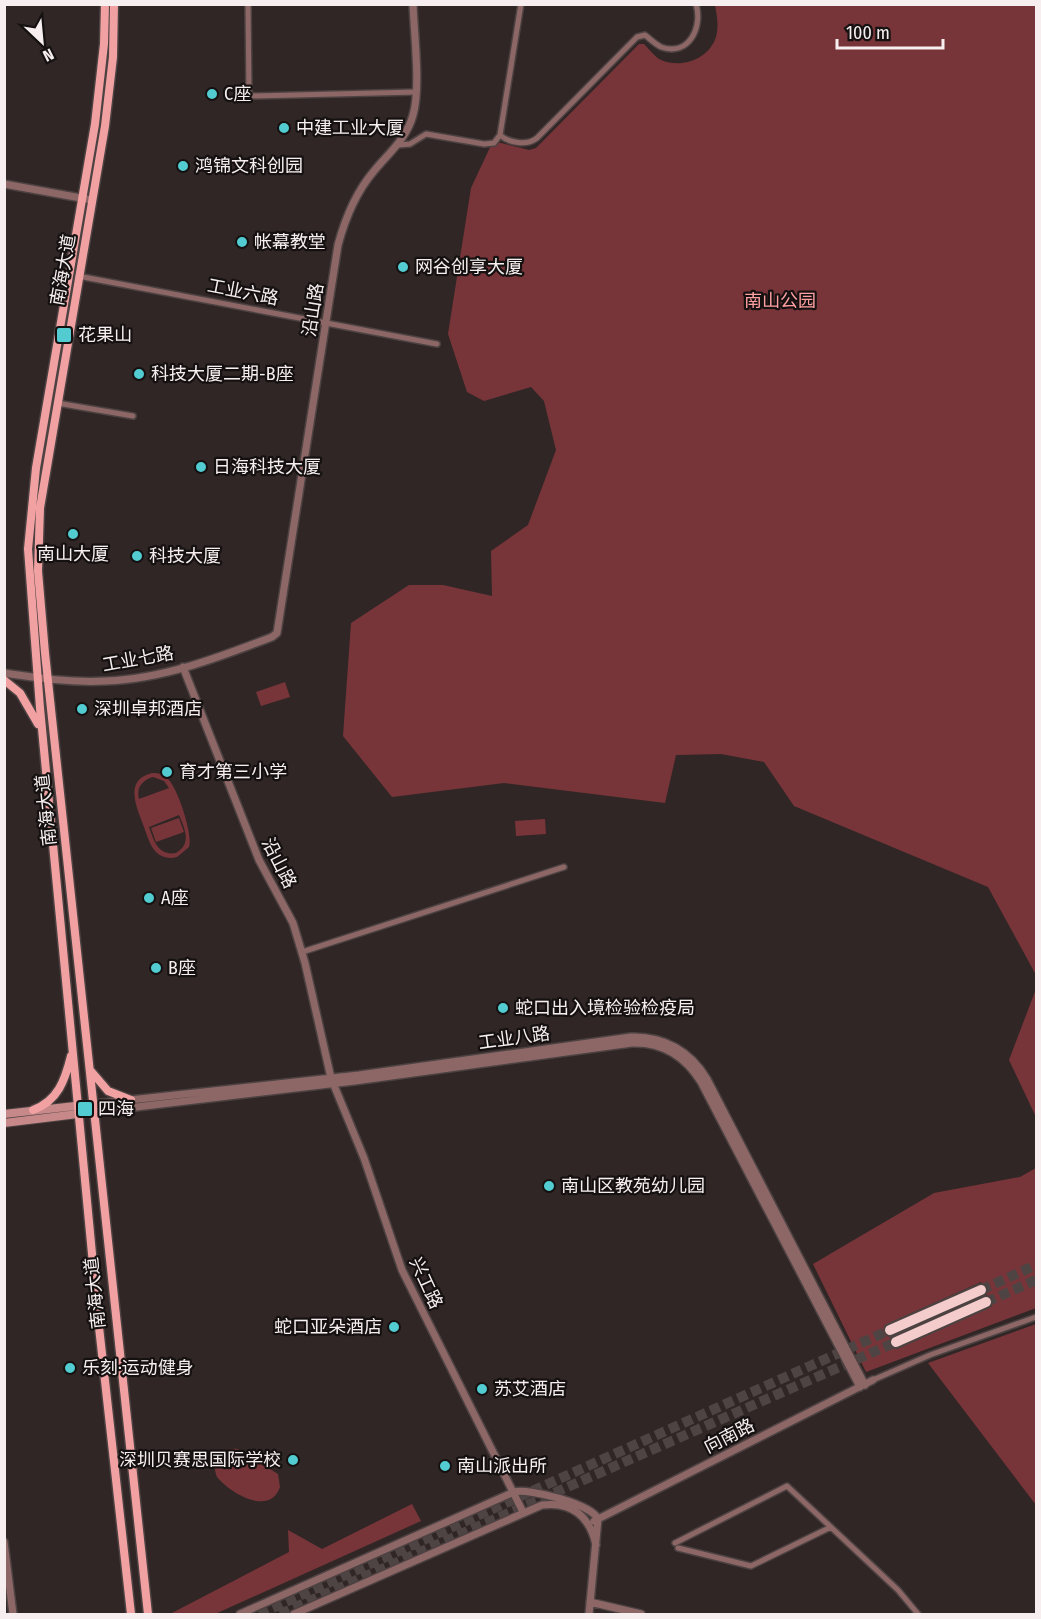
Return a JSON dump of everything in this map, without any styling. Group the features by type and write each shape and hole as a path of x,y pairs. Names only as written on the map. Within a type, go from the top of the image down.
{"highway":[{"path":"890,1330 981,1290"},
{"path":"896,1342 986,1302"}],"main road":[{"name":"南海大道","path":"105,4 102,63 31,507 29,570 42,736 99,1327 130,1613"},
{"name":"南海大道","path":"114,4 110,81 40,508 37,549 93,1108 148,1614"},
{"path":"4,680 28,704 42,736"},
{"path":"33,1110 49,1102 60,1088 73,1047"},
{"path":"89,1067 103,1087 119,1097 131,1100"},
{"name":"工业八路","path":"4,1123 93,1108"},
{"name":"工业八路","path":"4,1114 33,1110 79,1110"}],"street":[{"path":"248,4 249,96 416,92"},
{"name":"沿山路","path":"272,637 279,629 338,245 363,186 398,145 413,115 416,92 413,4"},
{"path":"398,145 410,144 426,134 484,144 494,143 500,135 521,4"},
{"path":"500,135 505,140 529,143 534,141 641,35 645,35 662,47 684,46 691,40 697,28 696,4"},
{"path":"4,184 92,200"},
{"name":"工业六路","path":"78,276 437,344"},
{"path":"57,403 133,416"},
{"name":"工业七路","path":"4,673 49,679 108,681 142,677 183,667 272,637"},
{"name":"沿山路","path":"183,667 259,860 293,923 332,1081"},
{"path":"302,952 564,867"},
{"name":"工业八路","path":"93,1108 332,1081 632,1043 656,1044 674,1052 690,1066 701,1082 862,1386"},
{"name":"工业八路","path":"93,1108 131,1100 332,1081"},
{"name":"兴工路","path":"332,1081 364,1158 402,1270 523,1512"},
{"path":"873,1380 930,1355 1036,1317"},
{"name":"向南路","path":"590,1524 873,1380"},
{"path":"831,1527 751,1566 677,1545 788,1486 898,1590 918,1614"},
{"path":"240,1614 514,1492 530,1491 590,1509 598,1519 589,1614"},
{"path":"294,1614 542,1505 558,1504 578,1511 590,1524 596,1545"},
{"path":"4,1542 13,1614"},
{"path":"590,1602 641,1614"}],"green space":[{"name":"南山公园","path":"715,5 1036,5 1036,975 988,887 794,806 764,762 721,754 676,755 665,803 504,783 392,797 343,736 351,623 409,585 443,585 492,596 491,551 528,525 556,450 544,401 531,387 484,401 467,392 448,334 471,188 493,141 529,150 536,148 639,44 644,44 659,59 669,62 686,62 701,56 712,45 716,37 718,25"},
{"path":"285,682 290,697 261,706 256,692"},
{"path":"152,773 164,775 173,785 184,812 190,841 189,847 177,857 161,856 154,850 149,840 134,796 135,788 143,777","holes":["153,777 164,781 169,788 139,799 138,791 141,785","179,815 186,841 176,853 165,852 158,846 149,827"]},
{"path":"179,818 184,832 156,842 151,828"},
{"path":"545,819 546,834 516,836 515,821"},
{"path":"1036,989 1036,1117 1009,1060"},
{"path":"1036,1168 1036,1308 866,1372 813,1264 934,1193 1020,1177","holes":["981,1282 992,1306 895,1347 885,1325"]},
{"path":"1036,1324 1036,1505 928,1363"},
{"path":"238,1449 278,1474 280,1487 275,1496 268,1500 250,1499 231,1490 217,1477 215,1465 218,1456 227,1450"},
{"path":"412,1504 421,1521 215,1614 170,1614 289,1552 288,1530 322,1549"}],"tunnel":[{"path":"981,1290 1036,1265"},
{"path":"986,1302 1036,1280"},
{"path":"259,1614 890,1330"},
{"path":"280,1614 896,1342"}],"place":[{"name":"C座","path":"212,94"},
{"name":"中建工业大厦","path":"284,128"},
{"name":"鸿锦文科创园","path":"183,166"},
{"name":"帐幕教堂","path":"242,242"},
{"name":"网谷创享大厦","path":"403,267"},
{"name":"花果山","path":"64,335"},
{"name":"科技大厦二期-B座","path":"139,374"},
{"name":"日海科技大厦","path":"201,467"},
{"name":"南山大厦","path":"73,534"},
{"name":"科技大厦","path":"137,556"},
{"name":"深圳卓邦酒店","path":"82,709"},
{"name":"育才第三小学","path":"167,772"},
{"name":"A座","path":"149,898"},
{"name":"B座","path":"156,968"},
{"name":"蛇口出入境检验检疫局","path":"503,1008"},
{"name":"四海","path":"85,1109"},
{"name":"南山区教苑幼儿园","path":"549,1186"},
{"name":"蛇口亚朵酒店","path":"394,1327"},
{"name":"乐刻·运动健身","path":"70,1368"},
{"name":"苏艾酒店","path":"482,1389"},
{"name":"深圳贝赛思国际学校","path":"293,1460"},
{"name":"南山派出所","path":"445,1466"}]}
